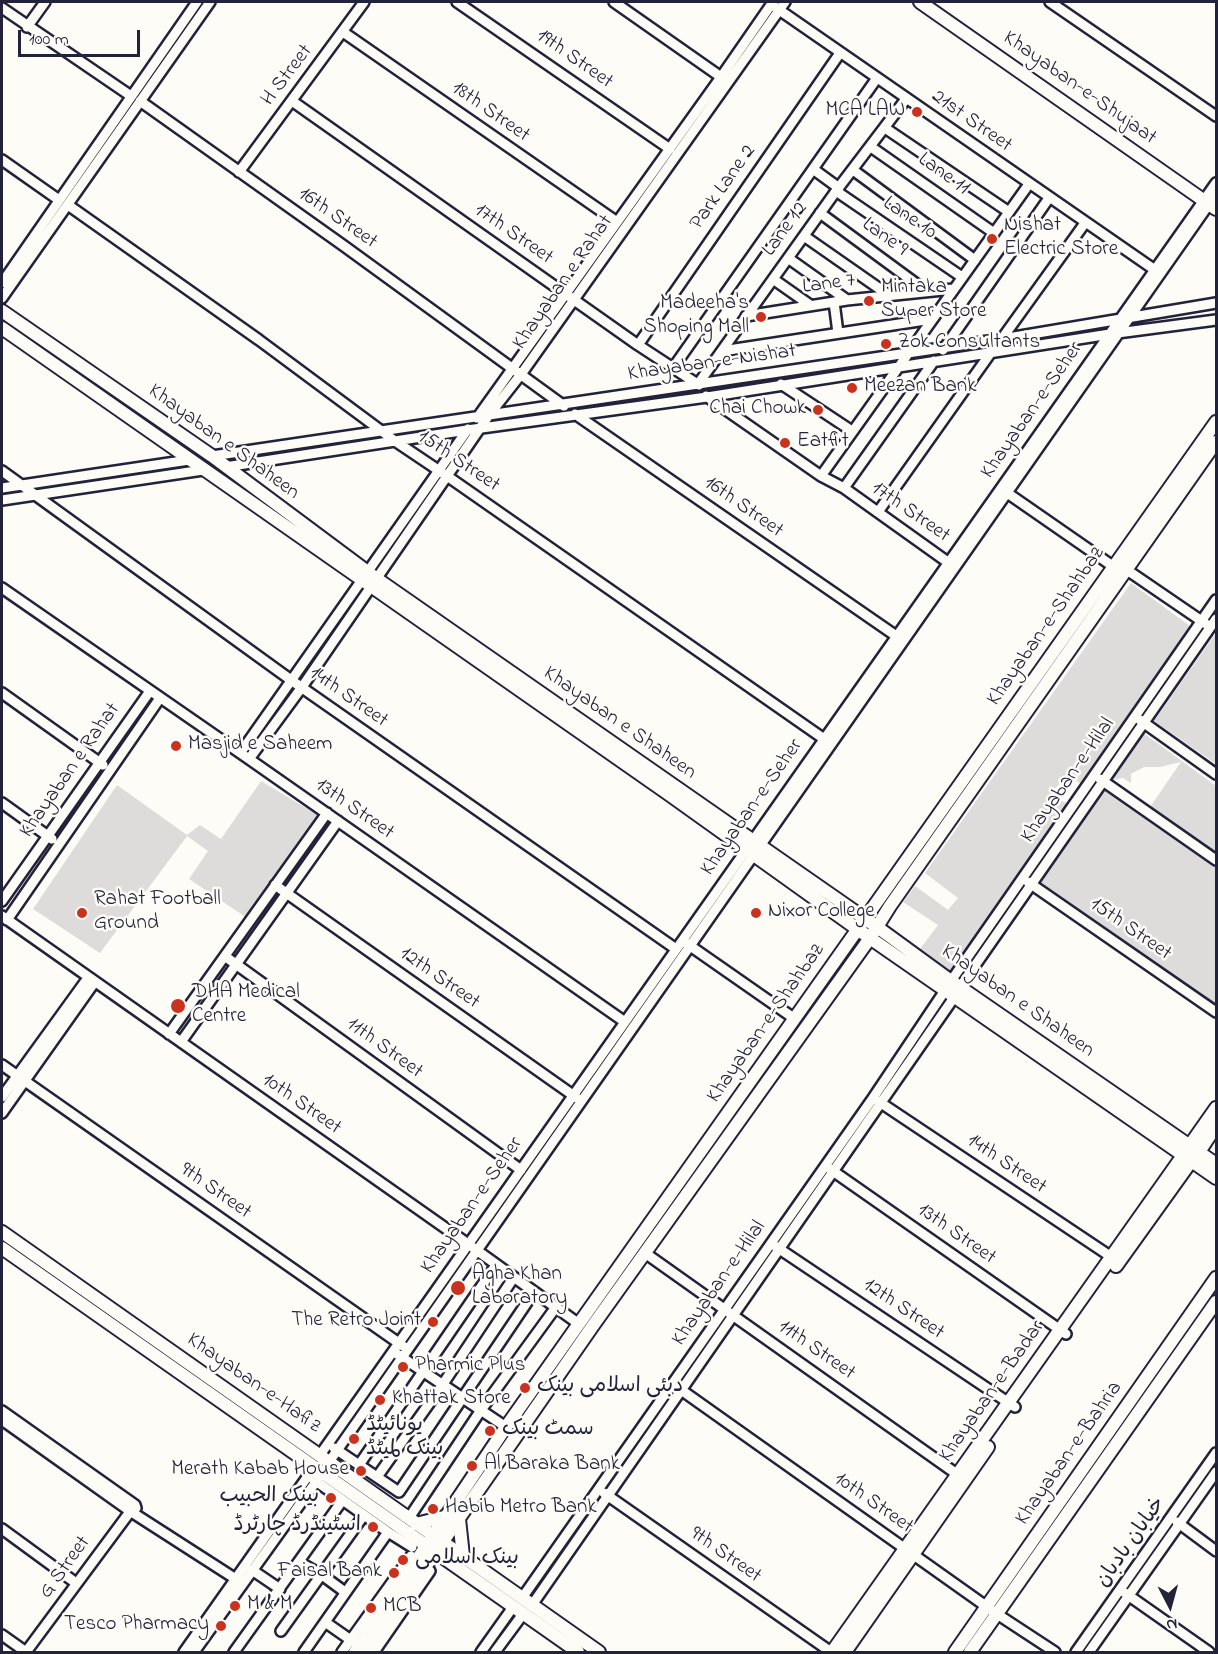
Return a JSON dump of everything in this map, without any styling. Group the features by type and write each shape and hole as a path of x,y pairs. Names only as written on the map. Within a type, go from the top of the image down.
{"main road":[{"name":"Khayaban-e-Shujaat","path":"920,2 1212,200"},
{"name":"Khayaban-e-Shujaat","path":"933,2 1212,200"},
{"name":"Khayaban e Shaheen","path":"2,311 212,456 223,467 370,579"},
{"name":"Khayaban e Shaheen","path":"2,328 203,470 370,579 1129,1109 1191,1153 1216,1178"},
{"name":"Khayaban-e-Shahbaz","path":"454,1517 506,1427 1216,422"},
{"name":"Khayaban-e-Shahbaz","path":"358,1648 421,1571 431,1551 454,1517 874,932 1216,442"},
{"name":"Khayaban-e-Badar","path":"831,1653 909,1552 1064,1333 1191,1153 1216,1108"},
{"name":"Khayaban-e-Badar","path":"1191,1153 1216,1126"},
{"name":"Khayaban e Shaheen","path":"1191,1153 1216,1164"},
{"name":"Khayaban-e-Hafiz","path":"2,1232 132,1323 318,1469 370,1515 412,1547 431,1551 599,1653"},
{"name":"Khayaban-e-Hafiz","path":"2,1248 318,1469 413,1521 439,1539 463,1556 578,1653"},
{"name":"Khayaban-e-Bahria","path":"970,1653 993,1610 1216,1278"},
{"name":"Khayaban-e-Bahria","path":"955,1653 993,1610 1216,1302"},
{"path":"124,1335 132,1323"},
{"path":"413,1521 454,1517 463,1556"},
{"path":"412,1547 421,1571 454,1566"},
{"name":"Khayaban-e-Badar","path":"844,1653 909,1552"}],"street":[{"path":"27,27 45,2"},
{"path":"2,283 97,145 135,99 174,43 197,2"},
{"path":"174,43 210,2"},
{"name":"H Street","path":"239,172 364,2"},
{"name":"19th Street","path":"457,2 670,148"},
{"path":"614,2 721,77"},
{"path":"1050,2 1216,116"},
{"name":"Khayaban e Rahat","path":"570,297 617,222 775,4"},
{"name":"Khayaban e Rahat","path":"443,473 480,428 775,4"},
{"name":"21st Street","path":"775,4 840,53 1155,270"},
{"name":"16th Street","path":"2,8 239,172 576,415 900,639"},
{"name":"18th Street","path":"343,32 617,222"},
{"name":"Park Lane 2","path":"638,345 840,53"},
{"path":"673,368 877,78"},
{"path":"2,298 105,151 135,99"},
{"name":"Lane 12","path":"698,384 820,213 906,99"},
{"name":"17th Street","path":"292,101 638,345 698,384 707,397 821,476 844,488 949,563"},
{"path":"885,128 1009,212"},
{"path":"97,145 105,151"},
{"name":"Lane 11","path":"871,147 994,233"},
{"path":"2,159 58,200"},
{"name":"Lane 10","path":"813,169 962,277"},
{"path":"853,170 975,260"},
{"name":"Khayaban-e-Seher","path":"1126,317 1212,200 1216,183"},
{"path":"821,476 1029,184"},
{"path":"844,488 1049,198"},
{"name":"Khayaban-e-Seher","path":"184,1653 239,1581 318,1469 337,1450 581,1101 687,943 1115,334 1155,270 1212,200"},
{"name":"15th Street","path":"68,206 260,340 395,441 828,741"},
{"name":"Lane 9","path":"820,213 926,291"},
{"path":"878,512 1084,223"},
{"path":"804,236 890,296"},
{"path":"788,258 847,300"},
{"path":"773,279 810,305"},
{"name":"Lane 7","path":"746,316 847,300 953,290"},
{"path":"834,302 838,333"},
{"name":"Khayaban-e-Nishat","path":"212,456 1002,339 1216,303"},
{"path":"722,351 932,319"},
{"name":"Khayaban-e-Nishat","path":"223,467 1216,320"},
{"name":"Khayaban e Rahat","path":"370,579 443,473 468,430 518,371"},
{"path":"781,384 852,431"},
{"path":"2,488 189,460"},
{"path":"2,500 203,470"},
{"name":"14th Street","path":"2,471 291,680 676,949"},
{"path":"1004,491 1114,567"},
{"name":"Khayaban-e-Seher","path":"900,639 949,563 1004,491"},
{"path":"1127,570 1202,621 1214,623 1144,723 1099,778 1216,860"},
{"path":"241,752 291,680 370,579"},
{"path":"249,759 302,687 370,579"},
{"name":"13th Street","path":"2,588 241,752 625,1022"},
{"name":"Khayaban-e-Hilal","path":"676,1387 1099,778 1136,717 1216,600"},
{"name":"Khayaban e Rahat","path":"2,901 150,691"},
{"path":"2,693 110,770"},
{"path":"4,918 59,844 160,698"},
{"path":"1136,717 1216,774"},
{"path":"2,803 59,844"},
{"path":"169,1034 327,813"},
{"path":"181,1042 338,821"},
{"name":"15th Street","path":"1027,881 1216,1012"},
{"name":"12th Street","path":"275,885 581,1101"},
{"name":"10th Street","path":"4,918 579,1324"},
{"path":"687,943 795,1019"},
{"name":"Khayaban-e-Seher","path":"318,1469 328,1443 395,1347 676,949 687,943"},
{"name":"11th Street","path":"226,957 521,1170"},
{"path":"2,1113 21,1078 91,980"},
{"name":"9th Street","path":"2,1065 405,1353 424,1371 506,1427"},
{"path":"2,1097 21,1078"},
{"name":"14th Street","path":"877,1100 1115,1260"},
{"name":"13th Street","path":"829,1168 1064,1333"},
{"name":"12th Street","path":"775,1246 1012,1405"},
{"name":"11th Street","path":"645,1253 962,1477"},
{"path":"359,1465 496,1264"},
{"path":"377,1477 443,1384 514,1277"},
{"path":"328,1443 399,1492 534,1292"},
{"path":"413,1521 481,1410 556,1307"},
{"path":"495,1653 598,1489 676,1387"},
{"path":"481,1653 523,1606 607,1495 676,1387"},
{"name":"10th Street","path":"676,1387 1055,1653"},
{"path":"2,1411 134,1510"},
{"path":"2,1420 239,1581 252,1570 318,1469 342,1501 370,1515 388,1532 412,1547 358,1648 342,1653"},
{"name":"خیابان بادبان","path":"1076,1653 1216,1453"},
{"name":"خیابان بادبان","path":"1089,1653 1216,1472"},
{"name":"9th Street","path":"598,1489 831,1653"},
{"path":"234,1653 342,1501"},
{"name":"G Street","path":"26,1653 76,1583 134,1510"},
{"path":"281,1631 370,1515"},
{"path":"1171,1518 1216,1551"},
{"path":"2,1529 76,1583"},
{"path":"304,1653 388,1532"},
{"path":"299,1562 345,1592"},
{"path":"252,1570 280,1589"},
{"path":"374,1653 421,1571"},
{"name":"Khayaban-e-Seher","path":"194,1653 239,1581"},
{"path":"1120,1590 1209,1653"},
{"path":"326,1622 358,1648"},
{"path":"2,1635 26,1653"}],"shaded area":[{"path":"1131,583 1190,626 1190,632 1084,786 1069,776 1054,789 1052,798 1067,803 1068,811 950,978 917,953 938,925 903,902 915,886 948,910 958,898 925,873"},
{"path":"1216,633 1216,764 1154,721"},
{"path":"1142,732 1216,786 1216,856 1148,810 1181,762 1160,767 1144,767 1131,774 1131,783 1123,778 1106,781"},
{"path":"261,781 321,817 247,918 189,879 208,851 187,836 100,953 33,909 117,785 187,835 200,825 221,839"},
{"path":"1105,790 1216,868 1216,1008 1035,884"}],"place":[{"name":"MCA LAW","path":"917,112"},
{"name":"Nishat Electric Store","path":"992,239"},
{"name":"Mintaka Super Store","path":"869,301"},
{"name":"Madeeha's Shoping Mall","path":"761,317"},
{"name":"Zok Consultants","path":"886,344"},
{"name":"Meezan Bank","path":"852,388"},
{"name":"Chai Chowk","path":"818,410"},
{"name":"Eatfit","path":"785,443"},
{"name":"Masjid e Saheem","path":"176,746"},
{"name":"Rahat Football Ground","path":"82,913"},
{"name":"Nixor College","path":"756,913"},
{"name":"DHA Medical Centre","path":"178,1006"},
{"name":"Agha Khan Laboratory","path":"458,1288"},
{"name":"The Retro Joint","path":"433,1322"},
{"name":"Pharmic Plus","path":"403,1367"},
{"name":"دبئی اسلامی بینک","path":"525,1388"},
{"name":"Khattak Store","path":"380,1400"},
{"name":"سمٹ بینک","path":"490,1431"},
{"name":"یونائیٹڈ بینک لمیٹڈ","path":"354,1439"},
{"name":"Al Baraka Bank","path":"472,1466"},
{"name":"Merath Kabab House","path":"361,1471"},
{"name":"بينک الحبيب","path":"331,1498"},
{"name":"Habib Metro Bank","path":"433,1509"},
{"name":"اسٹینڈرڈ چارٹرڈ","path":"373,1527"},
{"name":"بینک اسلامی","path":"403,1560"},
{"name":"Faisal Bank","path":"394,1573"},
{"name":"M & M","path":"235,1606"},
{"name":"MCB","path":"371,1608"},
{"name":"Tesco Pharmacy","path":"221,1626"}]}
